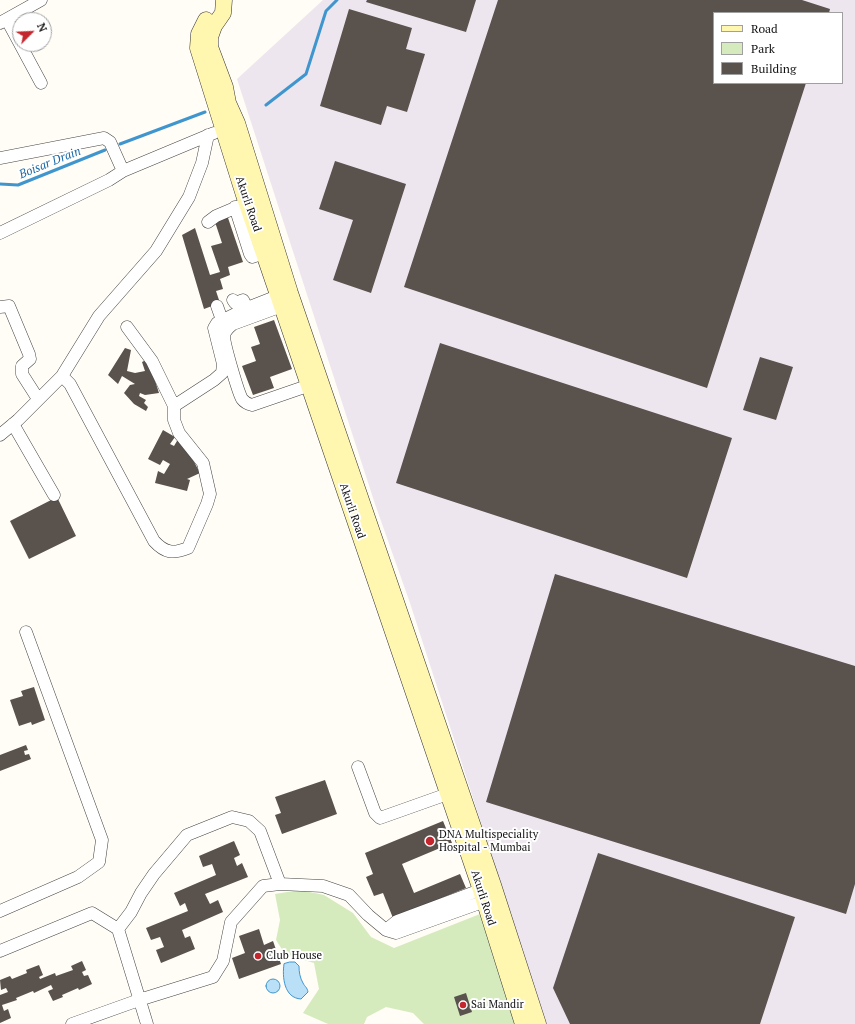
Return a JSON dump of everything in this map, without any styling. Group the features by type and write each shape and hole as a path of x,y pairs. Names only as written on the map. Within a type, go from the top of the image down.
{"street":[{"path":"12,33 4,22 41,0"},
{"name":"Akurli Road","path":"214,0 214,10 205,21 199,34 198,48 218,129 246,199 314,384 467,829 521,994 523,1024"},
{"name":"Akurli Road","path":"224,0 223,13 214,26 210,37 210,47 225,87 228,103 242,127 246,199 264,253 283,298"},
{"path":"24,52 41,83"},
{"path":"0,232 109,180 123,171 218,129 242,127"},
{"path":"0,435 62,376 99,316 156,251 188,197 218,129"},
{"path":"0,158 104,138 110,142 123,171"},
{"path":"208,222 246,199"},
{"path":"174,406 214,380 222,372 222,364 214,328 217,323 247,308 283,298"},
{"path":"283,298 233,324 226,330 224,336 235,379 242,398 246,403 252,405 314,384"},
{"path":"233,300 235,303 244,300 247,308"},
{"path":"0,307 9,306 29,354 30,359 22,366 22,374 38,399"},
{"path":"217,306 222,320"},
{"path":"62,376 70,384 154,541 160,548 169,552 180,551 188,548 210,494 203,463 179,433 174,420 174,406 152,361 127,327"},
{"path":"13,424 54,495"},
{"path":"0,911 78,877 99,862 102,840 26,632"},
{"path":"358,767 375,813 380,818 454,792"},
{"path":"118,930 131,912 141,893 154,874 187,835 232,817 249,821 260,831 280,884"},
{"path":"72,1024 139,1000 213,977 223,961 231,922 263,886 280,884 323,886 349,896 386,930 396,933 488,893"},
{"path":"0,951 92,913 118,930 139,1000 148,1024"},
{"path":"521,994 538,1024"}],"shaded area":[{"path":"323,0 855,0 855,1024 546,1024 410,603 375,504 237,79"}],"green space":[{"path":"300,890 324,895 353,913 371,937 394,948 480,914 516,1024 424,1024 413,1013 386,1007 367,1017 364,1024 328,1024 303,1013 319,989 314,963 285,954 276,940 280,920 275,894"}],"water":[{"path":"295,962 299,966 301,979 308,990 308,992 301,999 295,998 291,995 285,986 283,975 284,964"},
{"path":"270,979 276,979 280,983 280,989 276,993 270,993 266,989 266,983"}],"building":[{"path":"367,0 476,0 466,32 366,2"},
{"path":"498,0 802,0 830,9 829,12 713,12 713,84 806,84 707,388 404,287"},
{"path":"349,9 412,28 406,49 425,54 407,112 387,106 381,125 320,106"},
{"path":"335,161 406,184 371,293 333,280 353,220 319,209"},
{"path":"227,215 243,262 228,267 230,275 220,279 223,289 216,291 220,303 204,309 182,235 195,228 210,275 220,272 211,246 222,243 214,219"},
{"path":"274,320 292,369 270,377 274,388 253,395 242,366 256,361 251,347 260,344 254,327"},
{"path":"440,343 732,438 687,578 396,483"},
{"path":"125,348 131,350 127,371 135,373 145,371 142,362 148,359 159,393 145,395 140,393 139,396 146,400 144,403 148,407 146,411 134,404 124,393 130,385 135,384 122,376 118,384 108,375"},
{"path":"760,357 793,367 776,420 743,410"},
{"path":"163,430 175,437 170,444 174,446 177,441 182,439 200,473 187,479 190,480 187,491 155,483 158,471 164,474 170,464 163,460 160,465 148,459"},
{"path":"57,497 76,536 29,559 10,521"},
{"path":"555,574 855,666 855,884 846,914 486,802"},
{"path":"34,687 45,720 32,725 31,722 19,726 10,700 23,696 21,691"},
{"path":"26,745 28,750 24,751 25,755 29,754 31,759 0,771 0,755"},
{"path":"325,780 337,814 282,834 275,815 281,813 275,797"},
{"path":"443,821 452,843 402,864 414,893 460,874 466,888 393,918 383,893 374,896 366,877 373,874 365,853"},
{"path":"234,841 240,855 234,858 237,866 242,863 248,877 205,894 210,904 218,900 223,912 182,930 185,938 190,936 195,949 161,963 156,950 164,947 160,937 151,940 146,928 188,911 185,903 180,906 174,893 216,875 212,864 203,867 199,856"},
{"path":"598,853 795,917 760,1024 570,1024 553,988"},
{"name":"Club House","path":"259,929 264,945 273,941 281,964 239,979 232,958 245,953 239,936"},
{"path":"82,961 86,970 82,972 84,976 88,975 92,984 79,990 78,988 53,1001 48,991 53,989 51,985 34,993 33,991 16,998 17,1000 2,1005 4,1011 8,1009 11,1018 0,1023 0,995 8,992 6,988 1,990 0,980 10,976 12,979 27,973 26,970 39,965 43,975 39,977 40,979 55,973 56,976 73,970 71,966"},
{"name":"Sai Mandir","path":"466,993 472,1012 460,1016 454,997"}],"waterway":[{"path":"266,105 306,74 326,11 337,0"},
{"name":"Boisar Drain","path":"120,144 205,112"},
{"name":"Boisar Drain","path":"0,184 18,185 105,150"}],"place":[{"name":"DNA Multispeciality Hospital - Mumbai","path":"430,841"},
{"name":"Club House","path":"258,956"},
{"name":"Sai Mandir","path":"463,1005"}]}
